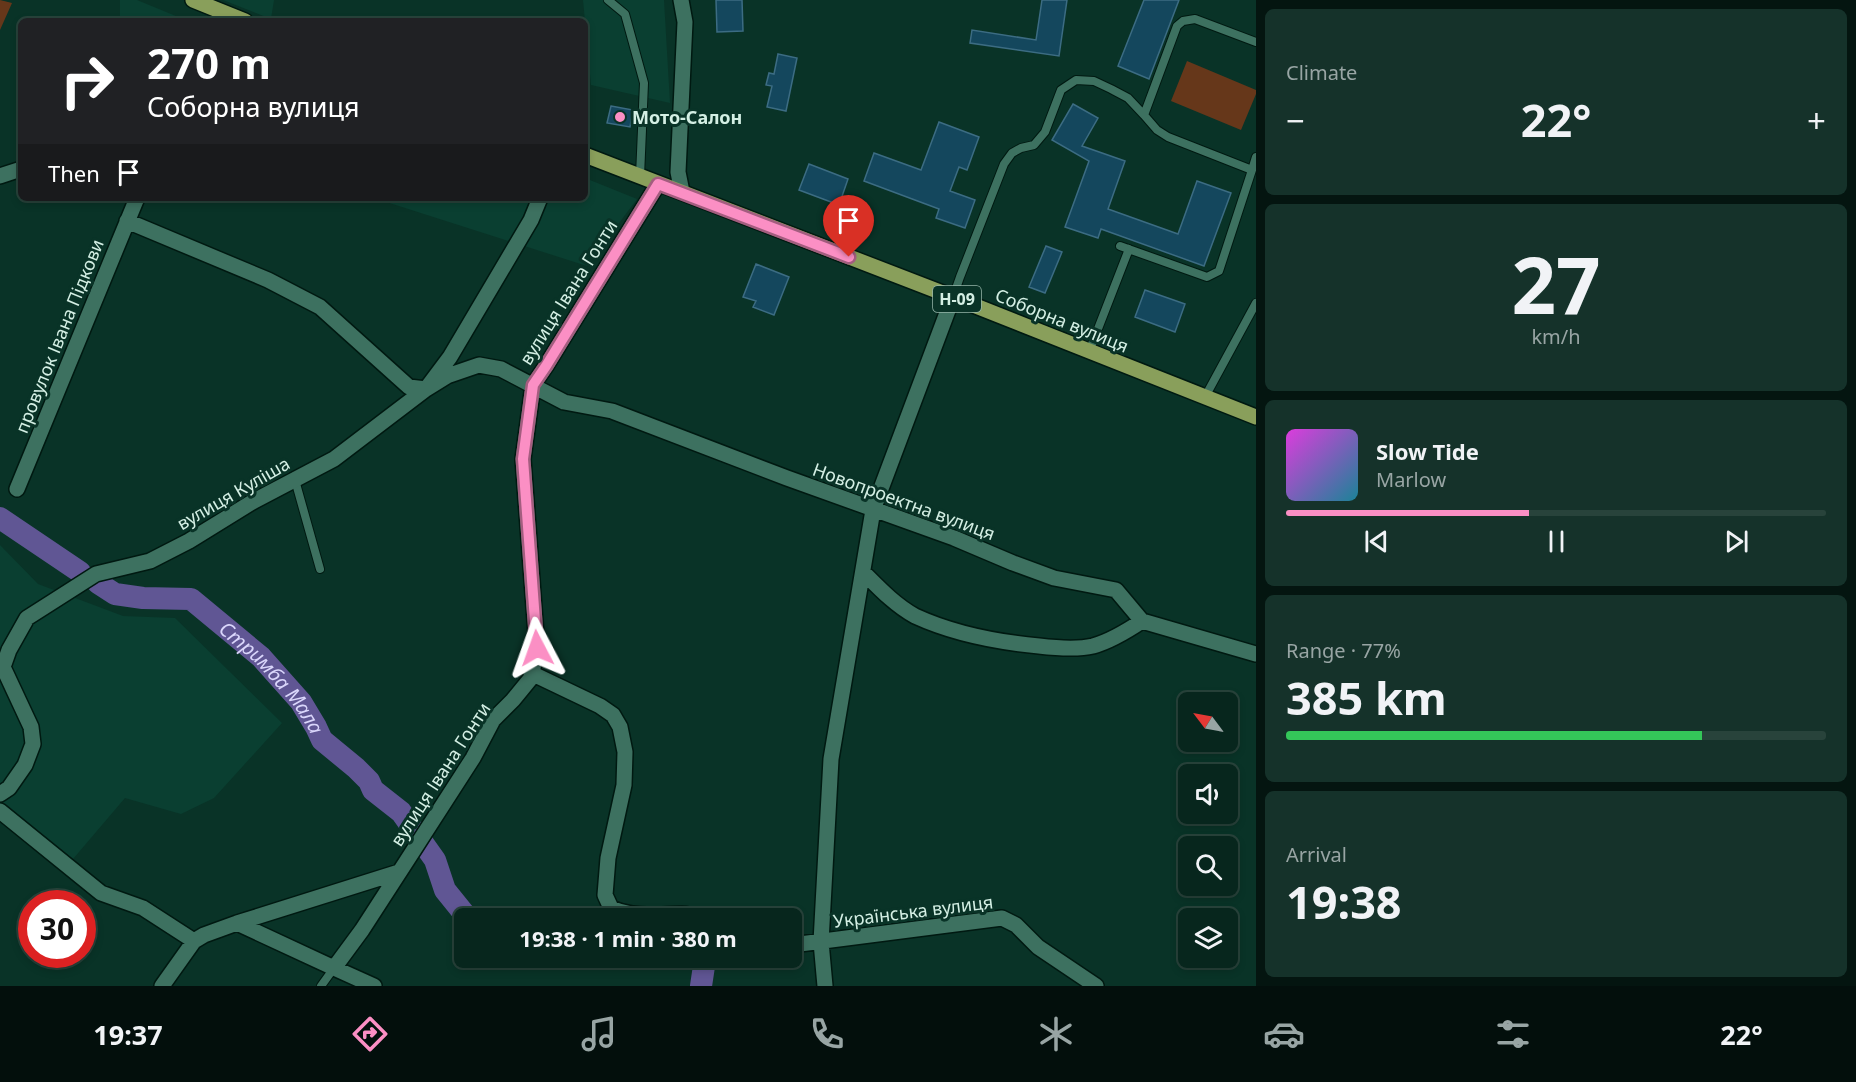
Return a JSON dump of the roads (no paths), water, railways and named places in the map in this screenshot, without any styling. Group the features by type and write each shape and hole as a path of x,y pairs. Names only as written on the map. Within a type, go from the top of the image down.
{"main road":[{"path":"193,0 238,18"},
{"name":"Соборна вулиця","path":"588,156 1256,417"}],"street":[{"path":"681,0 685,22 678,171 682,192"},
{"path":"0,176 18,171"},
{"name":"вулиця Івана Гонти","path":"334,968 473,758 493,720 531,678 537,648 523,459 533,385 658,184"},
{"name":"провулок Івана Підкови","path":"17,489 135,201"},
{"name":"вулиця Куліша","path":"0,794 9,788 25,765 33,744 31,727 3,667 9,650 27,618 96,574 150,561 189,542 254,501 334,459 426,389 455,347 531,220 539,201"},
{"path":"127,221 268,280 320,308 409,387 426,389"},
{"path":"825,986 821,942 831,759 873,510 953,297"},
{"name":"Новопроектна вулиця","path":"426,389 447,376 479,365 501,369 564,402 612,411 873,510 954,538 1054,578 1116,590 1142,621"},
{"path":"863,572 898,605 914,615 973,636 1006,643 1061,649 1092,646 1121,635 1142,621 1256,654"},
{"path":"531,673 600,706 613,715 620,727 625,752 624,785 608,858 605,895 611,908"},
{"path":"0,811 101,893 143,908 194,941"},
{"path":"162,986 194,941 204,934 403,867"},
{"name":"Українська вулиця","path":"802,944 1002,918 1016,926 1038,947 1096,986"},
{"path":"237,923 374,986"}],"lane":[{"path":"608,0 625,14 644,82 640,176"},
{"path":"1144,115 1177,26 1183,21 1195,19 1256,42"},
{"path":"953,297 1004,164 1012,153 1034,145 1045,132 1061,90 1076,80 1094,81 1128,98 1157,130 1168,137 1252,170"},
{"path":"1120,246 1207,277 1219,271 1256,158"},
{"path":"1089,351 1128,249"},
{"path":"1205,398 1256,303"},
{"path":"295,480 320,570"},
{"path":"321,986 334,968"}],"waterway":[{"name":"Стримба Мала","path":"0,518 80,572"},
{"name":"Стримба Мала","path":"98,583 115,594 143,598 191,599 261,657 301,702 322,740 356,768 369,781 373,790 401,812 435,860 445,890 460,908"},
{"name":"Стримба Мала","path":"701,986 704,968"}],"place":[{"name":"Мото-Салон","path":"620,117"}]}
